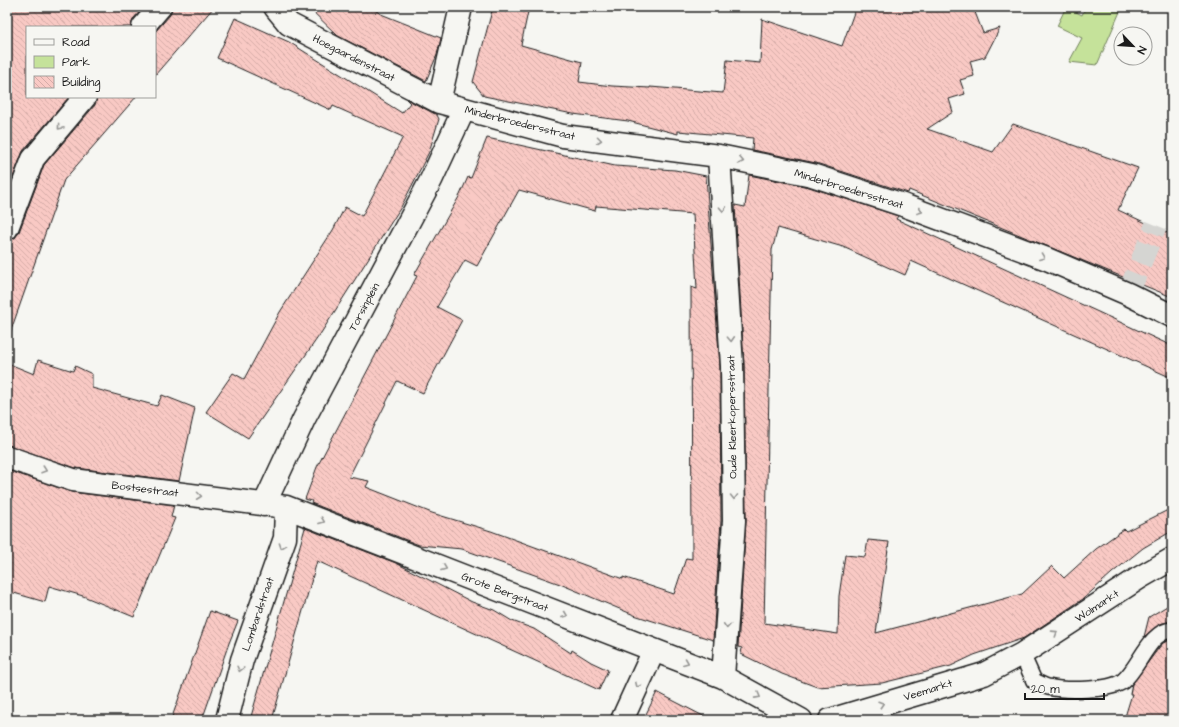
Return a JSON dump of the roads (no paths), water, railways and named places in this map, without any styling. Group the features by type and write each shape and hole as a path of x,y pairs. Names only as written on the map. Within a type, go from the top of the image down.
{"street":[{"path":"144,26 160,7"},
{"name":"Hoegaardenstraat","path":"275,7 289,24 439,102"},
{"path":"439,102 461,7"},
{"path":"7,228 33,159 84,98"},
{"name":"Minderbroedersstraat","path":"439,102 563,136 719,156 812,175 902,205 1047,259 1128,294 1172,316"},
{"name":"Torsinplein","path":"264,504 304,419 431,180 464,109"},
{"name":"Oude Kleerkopersstraat","path":"719,156 732,366 734,506 723,678"},
{"name":"Bostsestraat","path":"7,458 73,480 286,507"},
{"name":"Grote Bergstraat","path":"286,507 723,678"},
{"name":"Lombardstraat","path":"227,720 242,660 285,538 286,507"},
{"name":"Wolmarkt","path":"1022,654 1139,578 1172,559"},
{"path":"622,720 654,650"},
{"name":"Veemarkt","path":"830,720 984,674 1022,654"},
{"path":"723,678 801,720"}],"lane":[{"path":"1022,654 1034,681 1048,687 1099,690 1122,682 1139,663 1152,639 1167,630 1172,630"}],"tunnel":[{"path":"1128,294 1156,225"}]}
